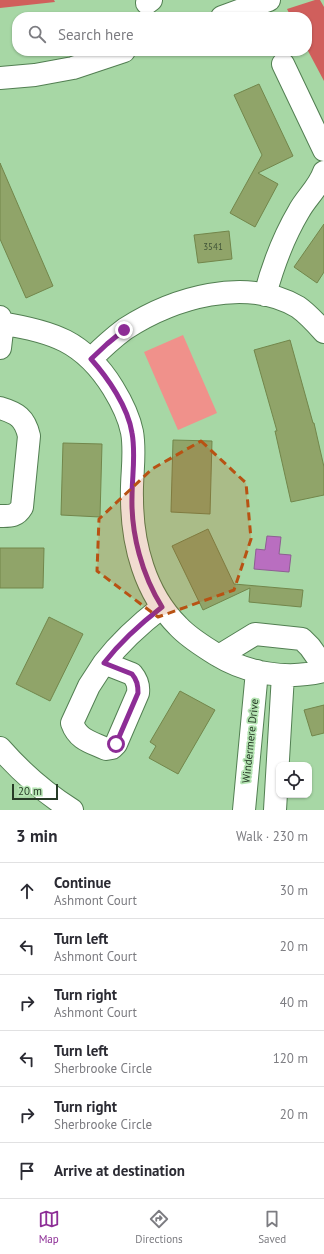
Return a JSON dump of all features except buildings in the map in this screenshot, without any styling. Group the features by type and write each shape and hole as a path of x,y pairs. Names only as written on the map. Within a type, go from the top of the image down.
{"street":[{"path":"236,12 269,0"},
{"path":"0,78 35,75 73,68 109,56"},
{"path":"283,64 324,150"},
{"path":"265,295 273,265 284,236 322,179 324,172"},
{"path":"91,359 124,330 148,315 173,304 198,297 224,293 265,295 282,299 310,316 324,332"},
{"path":"0,348 2,337 0,321 34,329 55,336 74,346 91,359 118,396 128,418 132,432 134,466 132,498 134,526 138,549 146,576 155,596 178,626 195,642 219,656 232,663 257,671 283,675 303,675 324,671"},
{"path":"0,408 10,411 21,418 27,426 29,436 22,507 18,513 13,516 0,516"},
{"path":"104,663 138,625 162,607"},
{"path":"219,656 254,634 302,639 310,646 324,667"},
{"name":"Windermere Drive","path":"244,810 257,671"},
{"path":"275,810 283,675"},
{"path":"0,748 14,764 44,791 72,810"}],"highlighted area":[{"path":"201,441 246,483 251,539 234,590 158,617 97,571 99,519 152,469"}],"shaded area":[{"path":"0,0 54,0 55,2 0,8"},
{"path":"315,0 320,0 324,7 324,81 311,56 312,56 312,12 288,12 287,9"},
{"path":"183,335 217,413 178,430 144,352"},
{"path":"267,536 281,537 279,554 291,555 289,572 254,569 256,549 265,550"}],"route":[{"path":"116,744 138,693 138,685 132,674 104,663 138,625 162,607 146,576 138,549 134,526 132,498 134,466 132,432 128,418 118,396 91,359 124,330"}]}
